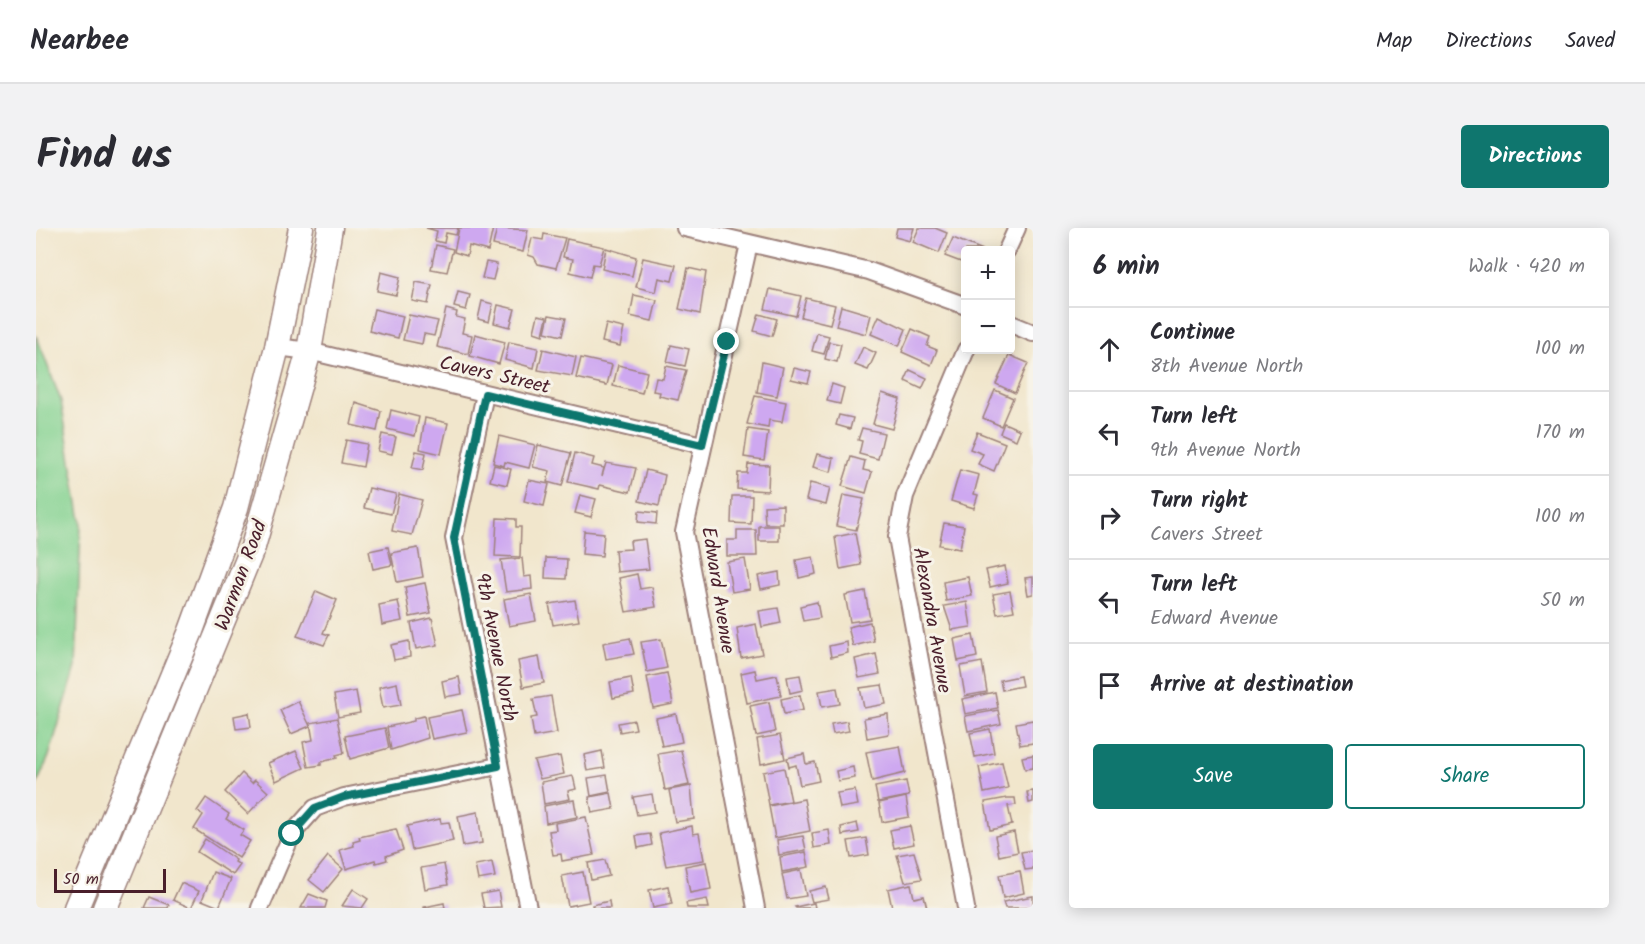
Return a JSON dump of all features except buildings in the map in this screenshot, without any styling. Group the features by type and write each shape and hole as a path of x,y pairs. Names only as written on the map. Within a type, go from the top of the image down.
{"main road":[{"name":"Warman Road","path":"76,908 191,631 236,508 278,346 301,228"},
{"name":"Warman Road","path":"105,908 186,715 253,546 309,351 330,228"}],"street":[{"path":"685,228 869,271 961,304"},
{"path":"1009,246 1017,228"},
{"name":"Edward Avenue","path":"749,244 684,532 756,908"},
{"path":"1015,326 1033,333"},
{"name":"Cavers Street","path":"278,346 309,351 702,445"},
{"name":"Alexandra Avenue","path":"964,354 905,496 897,537 966,908"},
{"name":"9th Avenue North","path":"485,394 454,538 528,908"},
{"path":"260,908 292,834 315,808 344,797 498,766"}],"green space":[{"path":"36,335 61,401 81,521 76,667 49,756 36,786"}],"route":[{"path":"292,834 315,808 344,797 498,766 454,538 485,394 702,445 727,342"}]}
